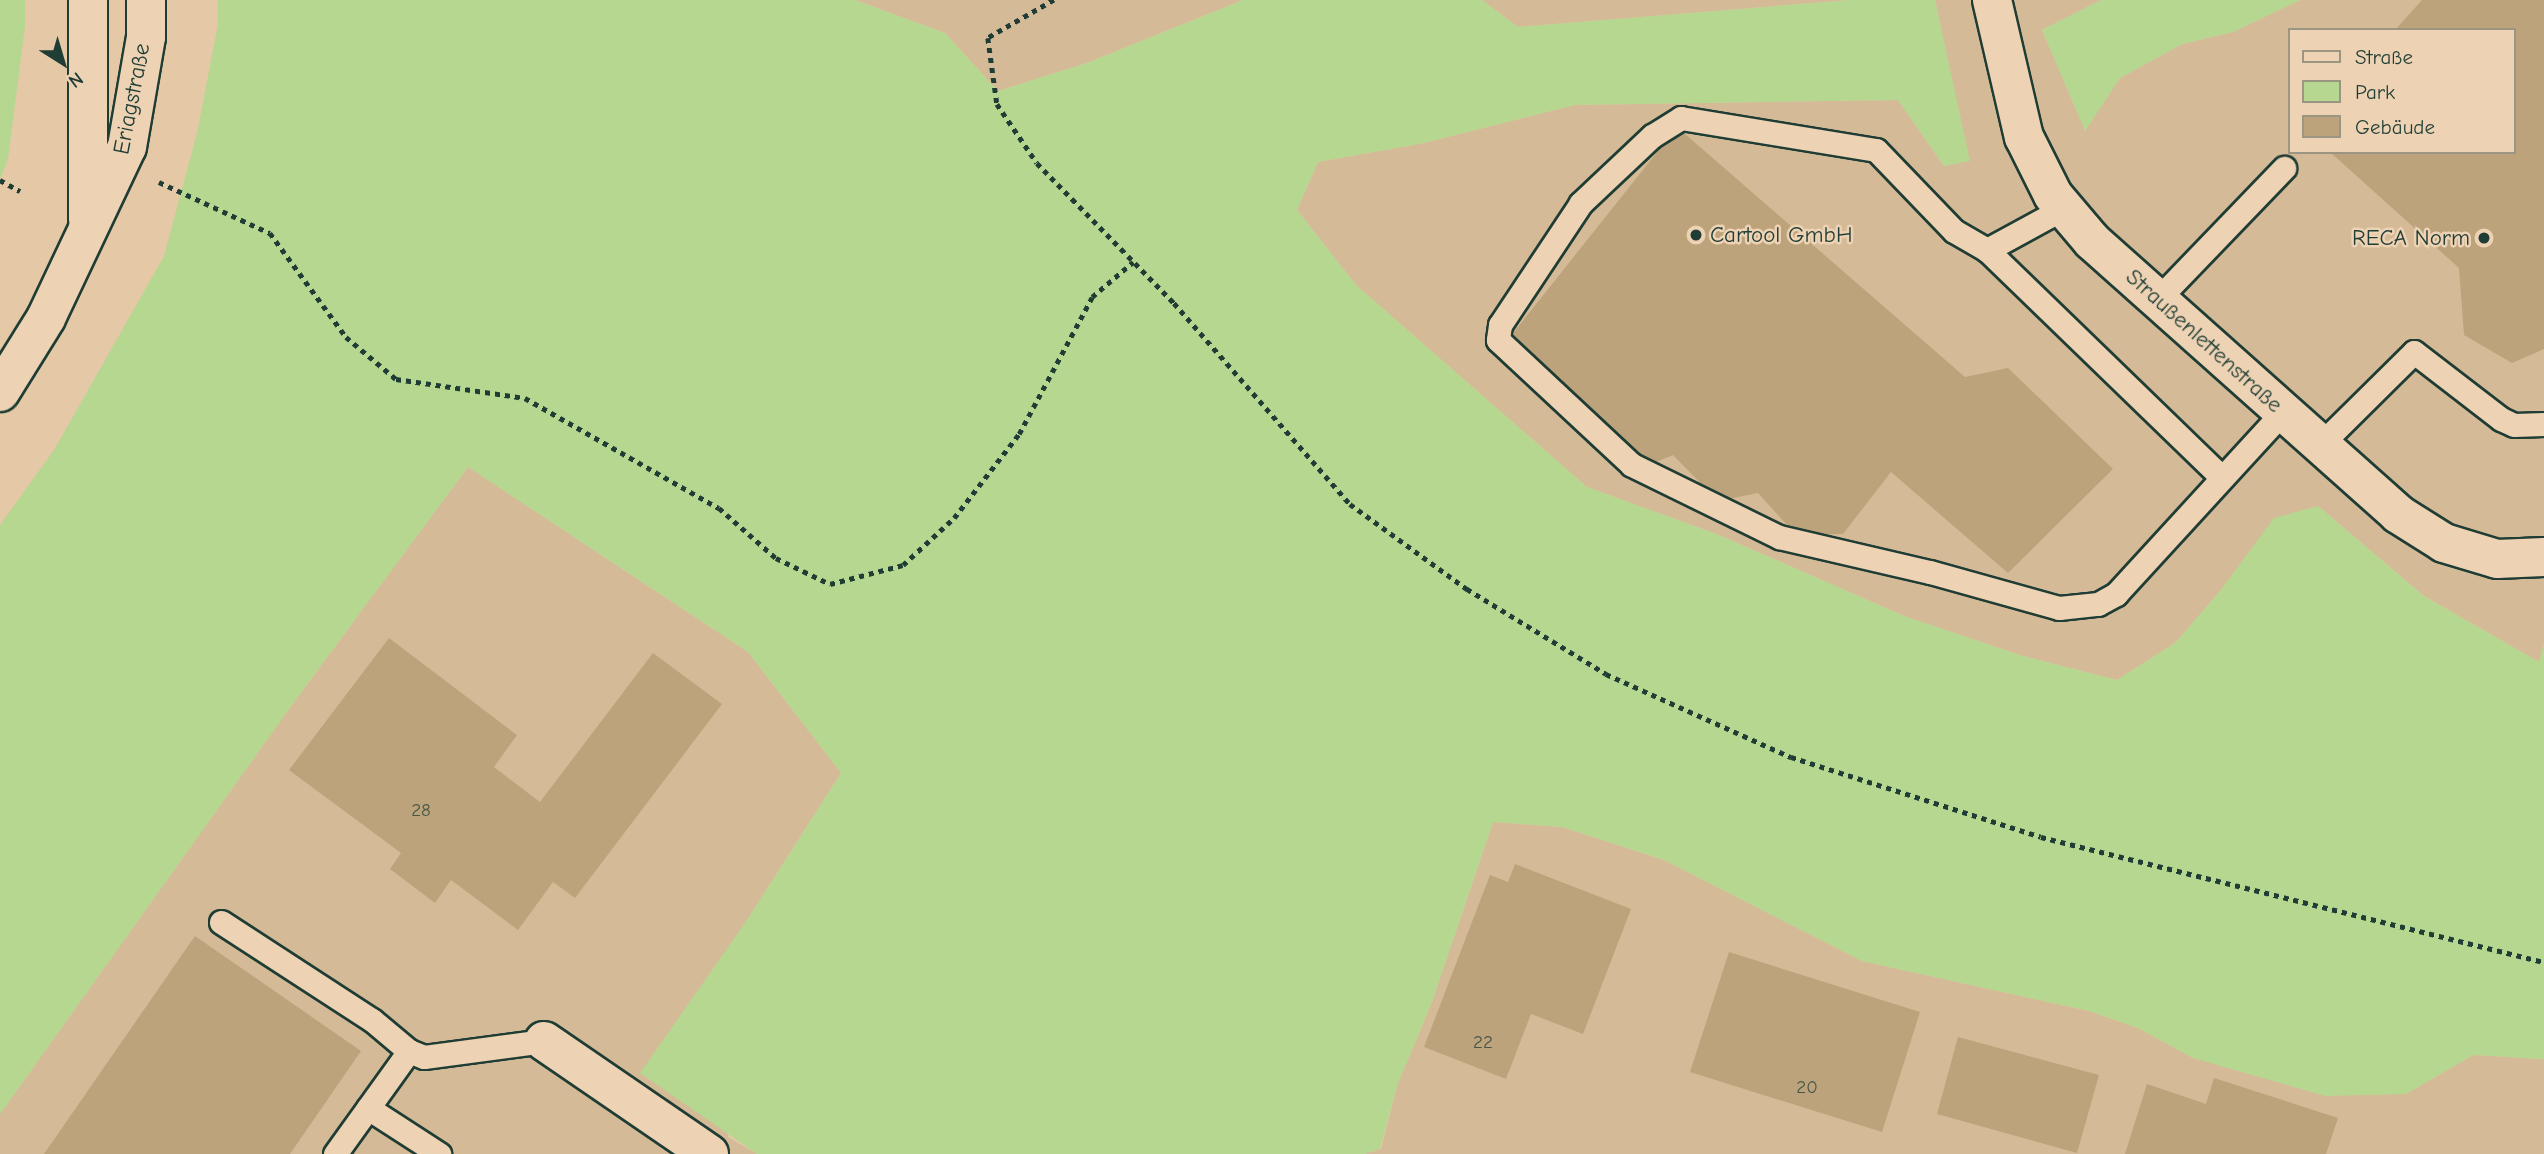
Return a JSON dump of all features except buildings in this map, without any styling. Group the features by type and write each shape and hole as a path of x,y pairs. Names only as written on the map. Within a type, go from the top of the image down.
{"street":[{"name":"Eriagstraße","path":"88,0 88,233"},
{"name":"Eriagstraße","path":"0,392 46,318 127,147 146,37 146,0"},
{"name":"Straußenlettenstraße","path":"1992,0 2024,137 2053,195 2092,241 2398,514 2444,543 2497,559 2544,557"},
{"path":"544,1041 709,1154"}],"lane":[{"path":"2222,478 1987,250 1954,231 1875,150 1681,118 1652,135 1581,203 1500,325 1498,340 1632,465 1779,537 1930,572 2059,608 2098,604 2116,594 2283,412"},
{"path":"2158,299 2284,168"},
{"path":"1987,250 2064,208"},
{"path":"2320,445 2414,352 2501,419 2514,425 2536,427 2544,424"},
{"path":"221,922 372,1020 410,1051 424,1057 544,1041"},
{"path":"335,1154 410,1051"},
{"path":"368,1108 439,1154"}],"path":[{"path":"1054,0 988,38 996,104 1037,163 1174,303 1350,504 1467,589 1606,674 1791,757 2041,837 2544,962"},
{"path":"0,180 20,191"},
{"path":"159,182 270,233 346,337 396,379 525,398 719,508 776,558 830,584 903,565 954,518 1019,434 1092,298 1133,261"}],"shaded area":[{"path":"855,0 1243,0 1087,63 998,91 945,33"},
{"path":"1482,0 1850,0 1518,27"},
{"path":"1935,0 2101,0 2042,30 2085,130 2120,78 2182,44 2233,32 2300,0 2544,0 2544,665 2424,596 2318,506 2220,591 2175,643 2117,680 2023,656 1904,616 1719,535 1587,487 1356,285 1297,210 1318,162 1424,143 1574,105 1898,100 1944,166 1969,160"},
{"path":"468,467 748,652 841,773 747,920 728,1137 757,1154 0,1154 0,1114 294,702"},
{"path":"1493,822 1562,827 1664,860 1862,961 2089,1011 2138,1028 2193,1058 2406,1094 2473,1055 2544,1059 2544,1154 1364,1154 1381,1149 1397,1086 1432,1002"}],"green space":[{"path":"0,0 25,0 25,26 8,159 0,179"},
{"path":"218,0 855,0 945,33 998,91 1087,63 1243,0 1482,0 1518,27 1850,0 1935,0 1970,161 1944,166 1898,100 1575,105 1424,143 1318,162 1297,210 1356,285 1587,487 1719,535 1904,616 2023,656 2117,680 2175,643 2220,591 2274,518 2318,506 2424,596 2539,662 2544,642 2544,1059 2473,1055 2406,1094 2325,1096 2193,1058 2138,1028 2089,1011 1862,961 1664,860 1562,827 1493,822 1432,1002 1397,1086 1380,1149 1364,1154 757,1154 640,1073 747,920 841,773 748,652 468,467 294,702 0,1114 0,525 54,450 164,256 197,133 218,24"},
{"path":"2101,0 2300,0 2233,32 2182,44 2120,78 2085,131 2042,30"}],"place":[{"name":"Cartool GmbH","path":"1696,235"},
{"name":"RECA Norm","path":"2484,238"}]}
